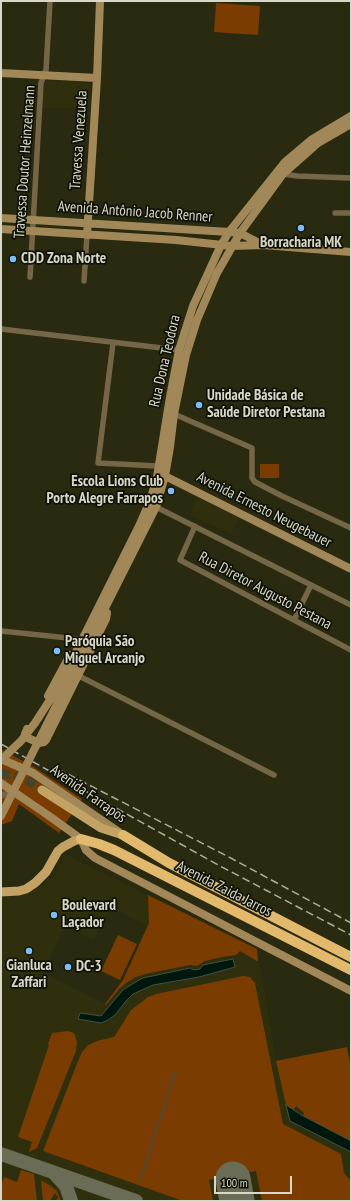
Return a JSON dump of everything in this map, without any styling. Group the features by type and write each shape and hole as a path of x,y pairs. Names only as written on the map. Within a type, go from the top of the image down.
{"highway":[{"name":"Avenida Zaida Jarros","path":"123,835 169,863 351,957"},
{"name":"Avenida Zaida Jarros","path":"81,839 114,850 351,970"}],"main road":[{"name":"Travessa Venezuela","path":"87,235 97,78 100,1"},
{"path":"1,73 97,78"},
{"name":"Rua Dona Teodora","path":"205,288 214,259 229,232 285,162 311,140 351,116"},
{"name":"Rua Dona Teodora","path":"84,637 110,599 156,507 161,476 158,466 193,306 216,273 240,233 283,174 318,143 351,124"},
{"path":"5,218 5,229"},
{"name":"Avenida Antônio Jacob Renner","path":"5,218 240,233 263,245"},
{"path":"143,227 143,239"},
{"name":"Avenida Antônio Jacob Renner","path":"5,229 176,240 232,246 263,245 351,252"},
{"path":"176,240 177,229"},
{"path":"204,243 209,247 214,259"},
{"name":"Rua Dona Teodora","path":"84,637 139,526 168,458 183,352"},
{"name":"Avenida Ernesto Neugebauer","path":"161,476 351,569"},
{"path":"84,637 25,731 28,738 39,743 46,740 106,619 110,599"},
{"path":"1,759 21,741 35,723 57,689 84,637"},
{"path":"1,816 84,637"},
{"name":"Avenida Farrapos","path":"1,759 33,773 123,835"},
{"path":"1,783 81,839 86,850 94,858 351,991"},
{"name":"Avenida Farrapos","path":"42,790 101,828 123,835"},
{"path":"1,892 26,889 35,883 46,872 58,851 62,847 81,839"}],"street":[{"name":"Travessa Doutor Heinzelmann","path":"30,277 41,83 46,70 50,1"},
{"path":"283,174 351,178"},
{"path":"335,213 351,213"},
{"name":"Travessa Venezuela","path":"84,281 87,235"},
{"path":"1,329 183,352"},
{"path":"113,343 98,463 158,466 165,462 168,458"},
{"path":"174,414 252,448 252,478 255,482 351,528"},
{"path":"156,507 351,605"},
{"name":"Rua Diretor Augusto Pestana","path":"195,526 180,560 351,650"},
{"path":"294,620 311,585"},
{"path":"1,631 84,637"},
{"path":"78,676 274,775"},
{"path":"1,796 6,794 21,796"}],"shaded area":[{"path":"216,3 260,6 258,35 214,32"},
{"path":"43,81 90,83 88,109 42,108"},
{"path":"260,464 279,464 279,478 260,478"},
{"path":"197,498 239,518 231,534 190,515"},
{"path":"1,749 34,767 82,799 59,833 19,804 12,821 1,825"},
{"path":"65,854 257,949 276,1060 347,1047 351,1069 351,1201 1,1201 1,897 18,896 42,886 55,875","holes":["110,907 148,926 123,980 105,1004 43,973 65,926 94,940"]},
{"path":"148,895 257,949 258,960 257,961 240,951 236,955 205,961 197,966 190,965 145,974 126,983 106,1005 105,1004 123,980 149,923"},
{"path":"118,935 137,944 120,980 101,971"},
{"path":"233,959 235,967 199,977 153,985 133,994 115,1015 101,1023 78,1019 80,1013 101,1016 123,990 143,978 190,968 194,970 200,969 203,965"},
{"path":"243,976 250,977 255,983 283,1124 341,1154 344,1173 351,1181 351,1201 262,1201 256,1171 209,1180 213,1201 183,1201 43,1151 78,1061 82,1052 88,1045 114,1037 131,1010 148,997 156,994"},
{"path":"68,1031 74,1033 77,1042 76,1051 37,1148 29,1152 32,1142 18,1137 52,1033"},
{"path":"347,1047 351,1069 351,1141 303,1116 304,1113 296,1106 293,1110 286,1105 276,1061"},
{"path":"286,1105 303,1116 351,1141 351,1152 290,1121"},
{"path":"21,1170 34,1174 37,1201 1,1201 1,1186 4,1177 17,1182"},
{"path":"41,1180 57,1191 61,1201 56,1201 58,1197 55,1193 50,1201 43,1201"}],"waterway":[{"path":"140,1181 175,1072"}],"taxiway":[{"path":"1,1154 136,1201"},
{"path":"55,1174 66,1186 71,1201"}],"runway":[{"path":"233,1179 237,1201"}],"tunnel":[{"path":"1,773 26,779 42,790"}],"railway":[{"path":"1,744 220,866 351,935"},
{"path":"58,769 227,856 351,923"}],"place":[{"name":"Borracharia MK","path":"301,228"},
{"name":"CDD Zona Norte","path":"13,259"},
{"name":"Unidade Básica de Saúde Diretor Pestana","path":"199,405"},
{"name":"Escola Lions Club Porto Alegre Farrapos","path":"171,491"},
{"name":"Paróquia São Miguel Arcanjo","path":"57,651"},
{"name":"Boulevard Laçador","path":"54,915"},
{"name":"Gianluca Zaffari","path":"29,951"},
{"name":"DC-3","path":"68,967"}]}
